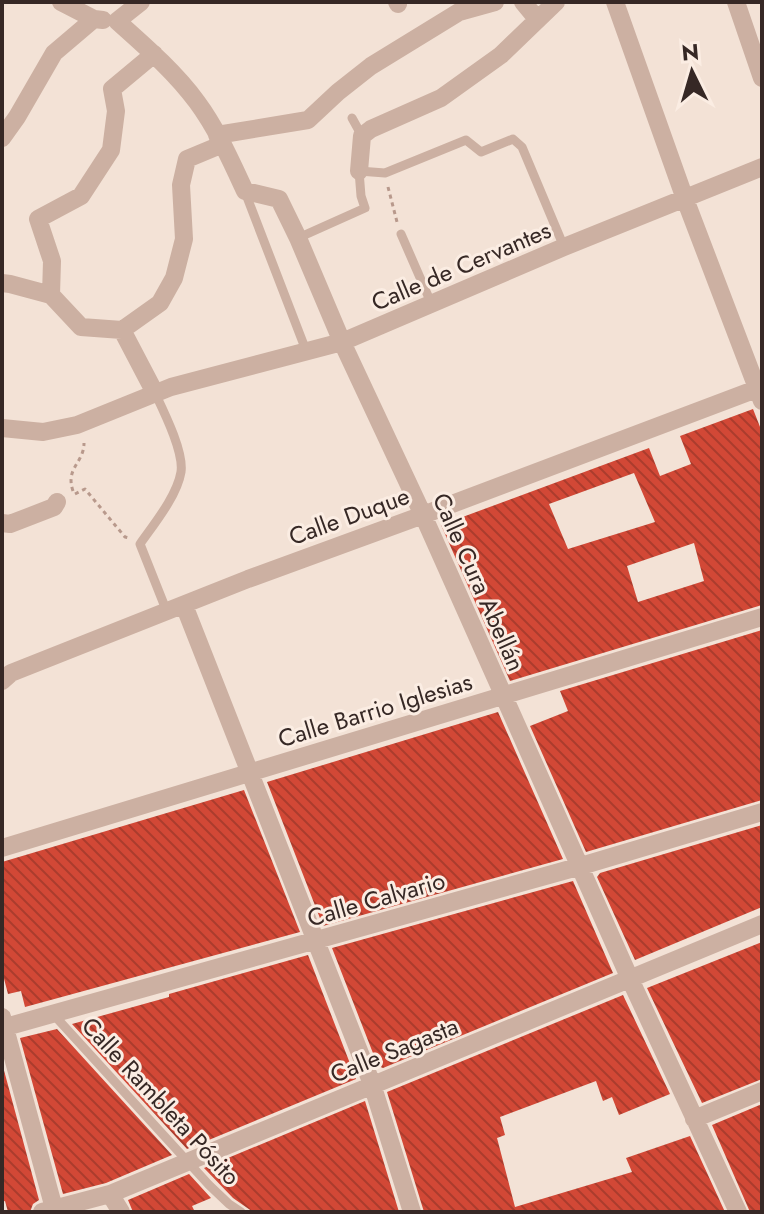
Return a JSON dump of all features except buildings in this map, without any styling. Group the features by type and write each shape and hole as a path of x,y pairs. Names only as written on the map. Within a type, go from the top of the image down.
{"street":[{"path":"61,2 94,19 117,21 154,54 197,101 245,191"},
{"path":"117,21 141,2"},
{"path":"2,283 51,295 81,327 122,330 160,303 174,278 184,239 181,185 187,159 220,140 308,120 371,66 459,12 495,2"},
{"path":"523,2 537,19"},
{"path":"359,171 362,136 371,129 441,98 501,55 556,2"},
{"path":"615,2 685,199 760,392"},
{"path":"736,2 762,78"},
{"path":"2,138 54,53 94,19"},
{"path":"51,295 52,261 38,219 81,196 111,150 116,111 112,89 154,54"},
{"name":"Calle de Cervantes","path":"2,428 43,432 77,425 163,390 342,342 762,167"},
{"name":"Calle Cura Abellán","path":"245,191 279,199 298,238 342,342 738,1212"},
{"path":"122,330 163,390"},
{"name":"Calle Duque","path":"3,679 11,673 248,579 760,392"},
{"path":"2,523 10,524 54,507 57,502"},
{"path":"175,608 250,774 372,1084 412,1212"},
{"name":"Calle Barrio Iglesias","path":"2,848 762,617"},
{"name":"Calle Calvario","path":"3,1024 53,1014 315,941 762,812"},
{"name":"Calle Sagasta","path":"50,1211 110,1194 762,924"},
{"path":"3,1024 50,1211"},
{"path":"694,1119 762,1091"},
{"path":"110,1194 121,1212"}],"lane":[{"path":"352,118 362,136"},
{"path":"298,238 365,208 359,171 385,173 466,140 481,152 513,139 522,147 564,247"},
{"path":"245,191 307,353"},
{"path":"401,234 432,305"},
{"path":"163,390 182,471 170,502 140,544 175,608"},
{"name":"Calle Rambleta Pósito","path":"53,1014 188,1161 229,1204 241,1212"}],"path":[{"path":"385,173 401,234"},
{"path":"75,494 69,480 84,452 84,441 77,425"},
{"path":"57,502 85,489 125,537 140,544"}]}
